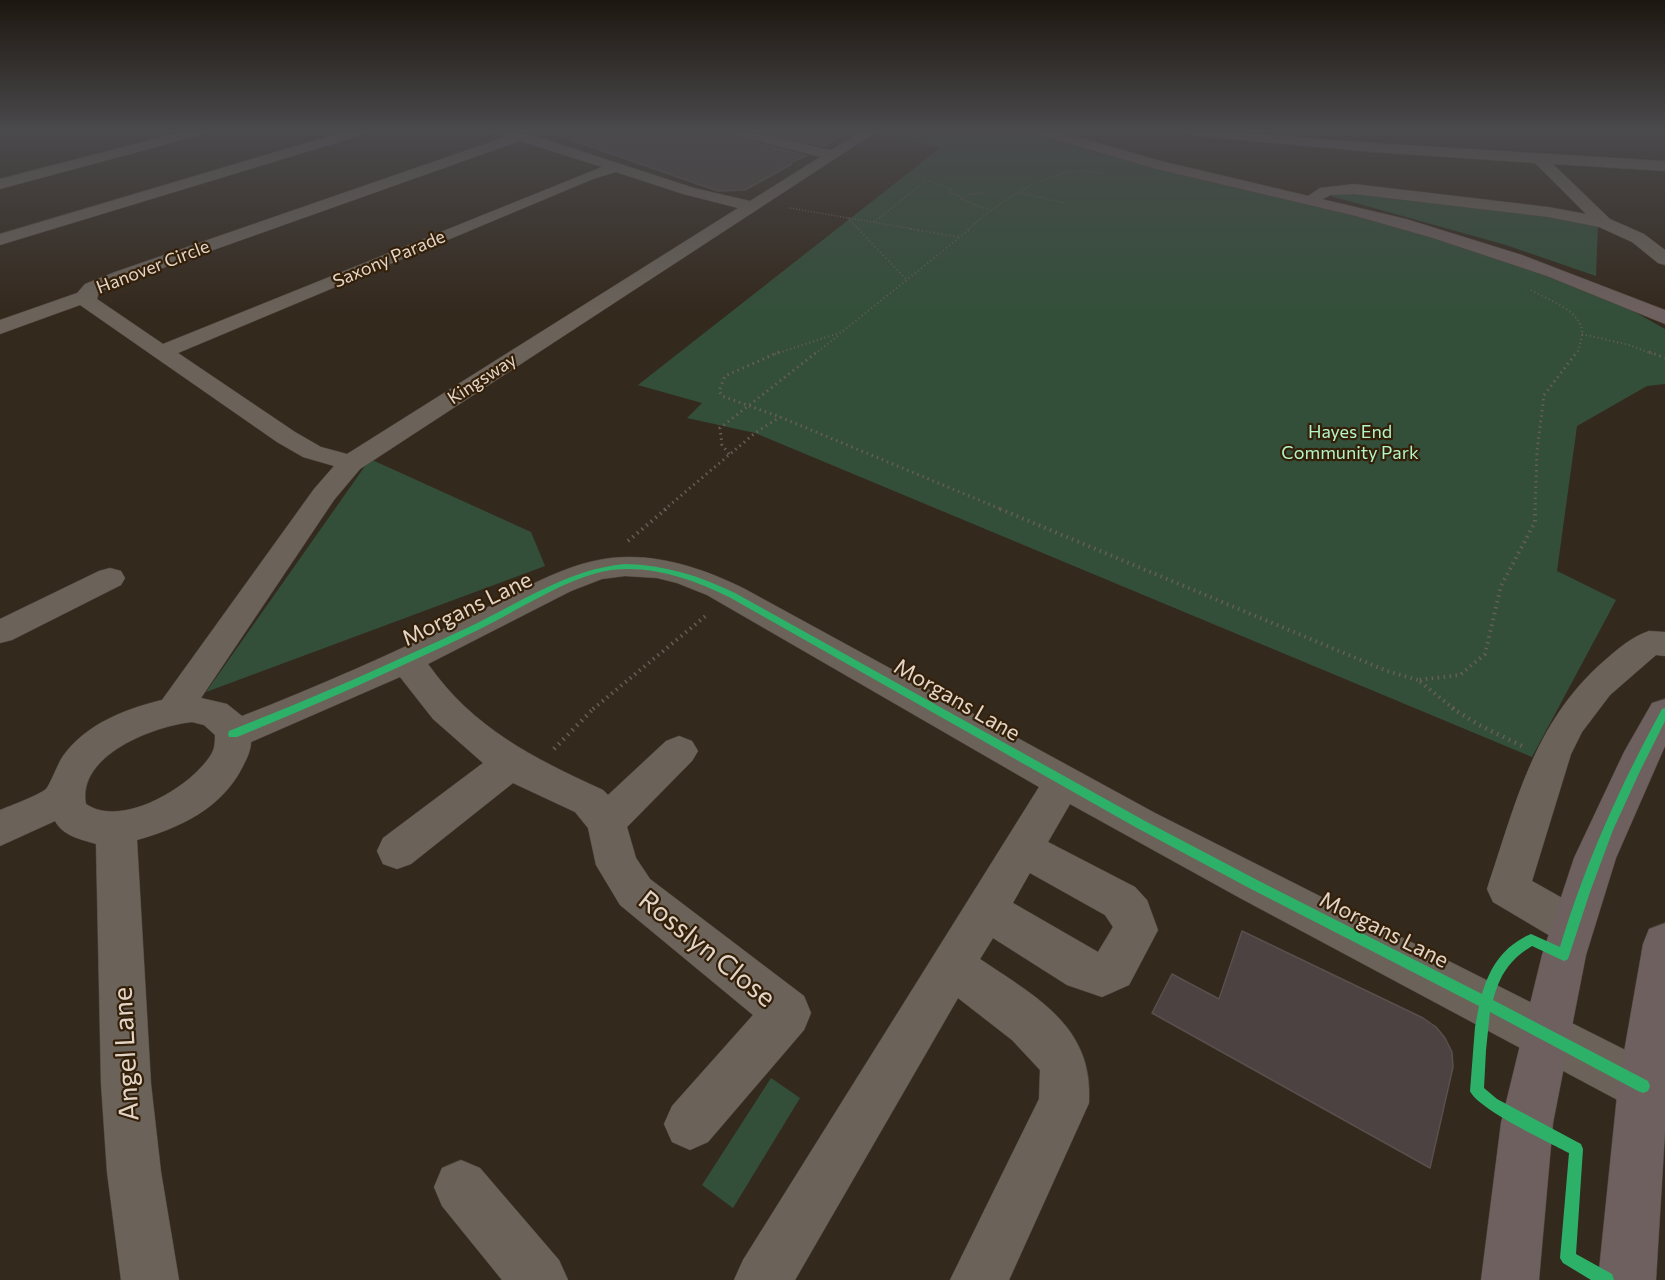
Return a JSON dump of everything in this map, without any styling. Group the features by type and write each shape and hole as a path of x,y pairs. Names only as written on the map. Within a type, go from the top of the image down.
{"main road":[{"path":"1275,192 1423,229 1491,249 1568,277 1665,318"},
{"path":"1510,1280 1527,1123 1572,926 1595,858 1642,752 1665,712"},
{"path":"1627,1280 1643,1086 1665,944"}],"street":[{"path":"0,240 160,192"},
{"name":"Hanover Circle","path":"351,463 304,447 92,305 85,297 92,288 122,276 362,192"},
{"name":"Saxony Parade","path":"161,352 550,192"},
{"path":"689,192 704,197 755,204"},
{"name":"Kingsway","path":"174,710 324,495 351,463 774,192"},
{"path":"1310,200 1322,192"},
{"path":"1377,192 1548,212 1604,223 1638,238 1665,258"},
{"path":"1569,192 1604,223"},
{"path":"0,328 17,310 85,297"},
{"name":"Morgans Lane","path":"233,734 407,660 594,571 621,567 655,568 686,575 732,595 1063,783 1303,911 1547,1033 1643,1086"},
{"path":"0,632 110,578"},
{"path":"1572,926 1508,889 1552,754 1569,723 1598,686 1635,652 1649,643 1665,644"},
{"name":"Rosslyn Close","path":"407,660 424,685 446,710 488,748 520,768 589,801 606,822 617,865 635,892 787,1013 690,1124"},
{"path":"174,710 205,710 228,722 233,734 233,750 222,771 191,799 156,818 116,827 95,826 77,820 68,811 64,798 68,779 75,768 105,738 140,719 174,710"},
{"path":"606,822 679,751"},
{"path":"397,851 520,768"},
{"path":"763,1280 1063,783"},
{"path":"0,830 64,798"},
{"name":"Angel Lane","path":"116,827 126,1084 134,1172 150,1280"},
{"path":"985,910 1083,970 1102,975 1113,970 1136,930 1132,914 1120,901 1022,848"},
{"path":"952,966 1035,1028 1061,1061 1066,1080 1064,1103 979,1280"},
{"path":"461,1187 539,1280"}],"path":[{"path":"874,222 912,192"},
{"path":"950,192 962,197 984,193"},
{"path":"729,454 722,445 720,428 961,237 990,211 1020,193 1065,203"},
{"path":"962,197 961,199 974,206 990,211"},
{"path":"755,204 961,237"},
{"path":"848,218 907,280"},
{"path":"842,332 779,352 725,376 719,391 722,396 780,417 1387,671 1418,680 1460,675 1485,654 1501,586 1535,522 1537,451 1544,395 1577,354 1582,334 1581,326 1575,315 1530,290"},
{"path":"1582,334 1629,345 1665,358"},
{"path":"594,571 729,454 780,417"},
{"path":"520,768 732,595"},
{"path":"1418,680 1456,713 1484,730 1535,751 1552,754"}],"green space":[{"name":"Hayes End Community Park","path":"884,192 1260,192 1438,239 1535,269 1626,307 1665,329 1665,384 1647,386 1577,426 1557,571 1616,600 1532,757 755,433 687,418 702,403 638,385"},
{"path":"1337,192 1368,192 1598,224 1596,276 1506,245 1331,196"},
{"path":"370,459 531,532 545,566 206,692"},
{"path":"771,1078 800,1098 733,1208 702,1185"}],"building":[{"path":"1242,931 1423,1018 1436,1027 1445,1038 1452,1052 1453,1067 1430,1168 1152,1013 1172,974 1219,999"}],"cycle path":[{"path":"233,734 386,669 542,593 594,571 641,567 672,572 688,576 732,595 1141,825 1643,1086"},
{"path":"1606,1280 1568,1258 1576,1149 1492,1104 1477,1091 1482,1027 1491,984 1500,966 1513,951 1531,940 1564,955 1573,923 1607,830 1665,712"}]}
